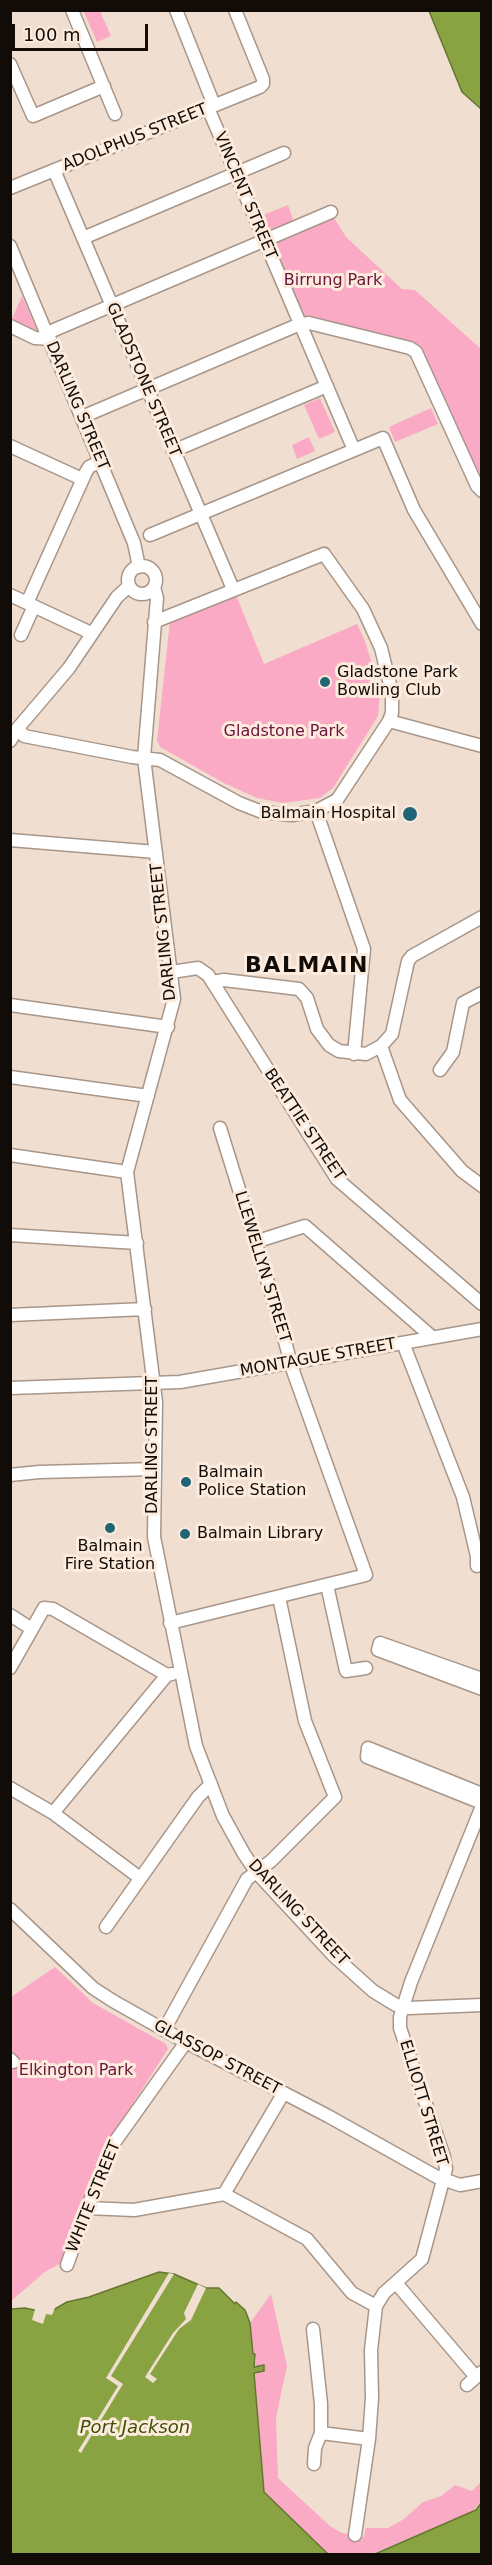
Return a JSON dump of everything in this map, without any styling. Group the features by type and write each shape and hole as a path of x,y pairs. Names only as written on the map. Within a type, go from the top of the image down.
{"street":[{"path":"72,10 116,114"},
{"name":"VINCENT STREET","path":"176,10 236,173 354,450"},
{"name":"ADOLPHUS STREET","path":"10,188 260,87 263,79 235,10"},
{"path":"10,64 33,116 104,86"},
{"path":"83,238 284,153"},
{"name":"GLADSTONE STREET","path":"54,171 233,589"},
{"path":"10,326 35,338 48,336 111,305 331,212"},
{"name":"DARLING STREET","path":"10,246 134,543 139,567"},
{"path":"82,417 300,324 309,323 410,348 416,352 477,486 482,491"},
{"path":"173,452 327,386"},
{"path":"150,535 383,438 414,510 482,624"},
{"path":"10,446 82,479"},
{"path":"21,636 30,604 82,479 89,467 101,461"},
{"path":"14,730 24,736 160,760 222,795 262,812 292,815 316,811 337,800 389,721 393,706 392,684 381,648 363,609 324,554 153,622"},
{"path":"139,567 151,570 155,578 154,586 143,594 134,592 129,586 129,576 139,567"},
{"path":"10,741 14,730 69,668 117,597 129,586"},
{"name":"DARLING STREET","path":"154,586 157,598 153,622 144,758 174,999 127,1172 154,1383 154,1537 196,1746 235,1839 257,1873 333,1955 385,1999 403,2007"},
{"name":"DARLING STREET","path":"143,594 150,606 153,622"},
{"path":"10,595 91,633"},
{"path":"389,721 482,746"},
{"path":"316,811 364,949 354,1054"},
{"path":"10,840 156,852"},
{"path":"171,972 198,968 213,982 224,980 299,989 307,999 317,1029 329,1045 339,1051 366,1054 381,1046 392,1034 408,962 412,956 482,917"},
{"name":"BEATTIE STREET","path":"213,982 337,1179 482,1304"},
{"path":"440,1070 453,1052 463,1003 482,993"},
{"path":"10,1005 168,1027"},
{"path":"381,1046 400,1100 462,1171 482,1186"},
{"path":"10,1077 148,1096"},
{"name":"LLEWELLYN STREET","path":"220,1128 291,1363 366,1575 327,1585"},
{"path":"10,1155 127,1172"},
{"path":"255,1242 305,1226 432,1337"},
{"path":"10,1235 137,1244"},
{"path":"10,1315 145,1309"},
{"name":"MONTAGUE STREET","path":"10,1388 180,1382 482,1329"},
{"path":"403,1343 462,1497 477,1556 477,1566"},
{"path":"10,1475 154,1469"},
{"path":"171,1623 327,1585 346,1671 366,1668"},
{"path":"164,2030 247,1879 257,1873 335,1797 305,1721 279,1597"},
{"path":"10,1668 44,1608 53,1609 167,1675 181,1673"},
{"path":"10,1615 32,1629"},
{"path":"414,1659 455,1674 482,1689"},
{"path":"455,1674 482,1679"},
{"path":"52,1813 167,1675"},
{"path":"407,1768 448,1785 482,1804"},
{"path":"106,1927 198,1797 211,1784"},
{"path":"448,1785 482,1794"},
{"path":"10,1788 52,1813 140,1878"},
{"name":"ELLIOTT STREET","path":"376,2306 384,2293 422,2259 444,2179 444,2157 400,2028 403,2007 482,1804"},
{"name":"GLASSOP STREET","path":"10,1910 93,1988 186,2042 444,2179"},
{"path":"403,2007 482,2005"},
{"name":"WHITE STREET","path":"67,2265 87,2208 114,2143 186,2042"},
{"path":"224,2194 283,2094"},
{"path":"444,2179 460,2185 482,2181"},
{"path":"87,2208 126,2211 224,2194 314,2245 352,2293 376,2306 371,2350 372,2398 369,2439 355,2535"},
{"path":"396,2283 475,2378"},
{"path":"313,2329 321,2403 321,2433 315,2448 314,2464"},
{"path":"321,2433 369,2439"}],"green space":[{"path":"100,11 111,36 97,42 84,12"},
{"path":"288,205 294,222 270,231 263,215"},
{"name":"Birrung Park","path":"333,216 346,237 402,289 415,290 481,349 481,481 443,401 420,345 303,316 270,244"},
{"path":"22,296 39,335 11,321"},
{"path":"320,398 335,432 319,439 304,405"},
{"path":"431,408 438,424 395,442 389,427"},
{"path":"309,437 315,451 297,459 292,445"},
{"name":"Gladstone Park","path":"236,595 264,664 357,624 365,641 380,691 378,716 333,788 320,798 283,803 257,798 224,783 160,747 157,741 170,621"},
{"name":"Elkington Park","path":"55,1967 93,2003 166,2044 168,2049 108,2142 66,2249 67,2260 46,2271 11,2301 11,1997"},
{"path":"271,2294 287,2366 276,2418 278,2478 330,2526 342,2533 364,2537 366,2528 388,2528 404,2519 423,2502 441,2496 455,2485 472,2491 481,2482 481,2501 473,2511 372,2554 328,2554 264,2492 254,2373 264,2371 254,2367 253,2362 256,2361 253,2355 250,2323"}],"water":[{"path":"429,11 481,11 481,109 462,92"},
{"name":"Port Jackson","path":"159,2272 174,2274 206,2288 219,2288 235,2304 236,2302 245,2310 250,2323 253,2354 255,2354 254,2367 264,2365 264,2371 254,2373 264,2492 328,2554 11,2554 11,2309 25,2308 48,2313 67,2302 89,2297"},
{"path":"481,2503 481,2554 375,2554 476,2510"}],"pier":[{"path":"169,2273 174,2274 111,2376 123,2384 81,2453 78,2451 118,2386 106,2378"},
{"path":"198,2284 206,2288 191,2320 179,2329 150,2374 157,2379 153,2383 145,2377 173,2333 186,2319 184,2313"},
{"path":"27,2305 46,2310 55,2308 52,2315 46,2314 43,2324 32,2320 35,2309"}],"place":[{"name":"Gladstone Park Bowling Club","path":"325,682"},
{"name":"Balmain Hospital","path":"410,814"},
{"name":"Balmain Police Station","path":"186,1482"},
{"name":"Balmain Fire Station","path":"110,1528"},
{"name":"Balmain Library","path":"185,1534"}],"district":[{"name":"BALMAIN","path":"307,966"}]}
